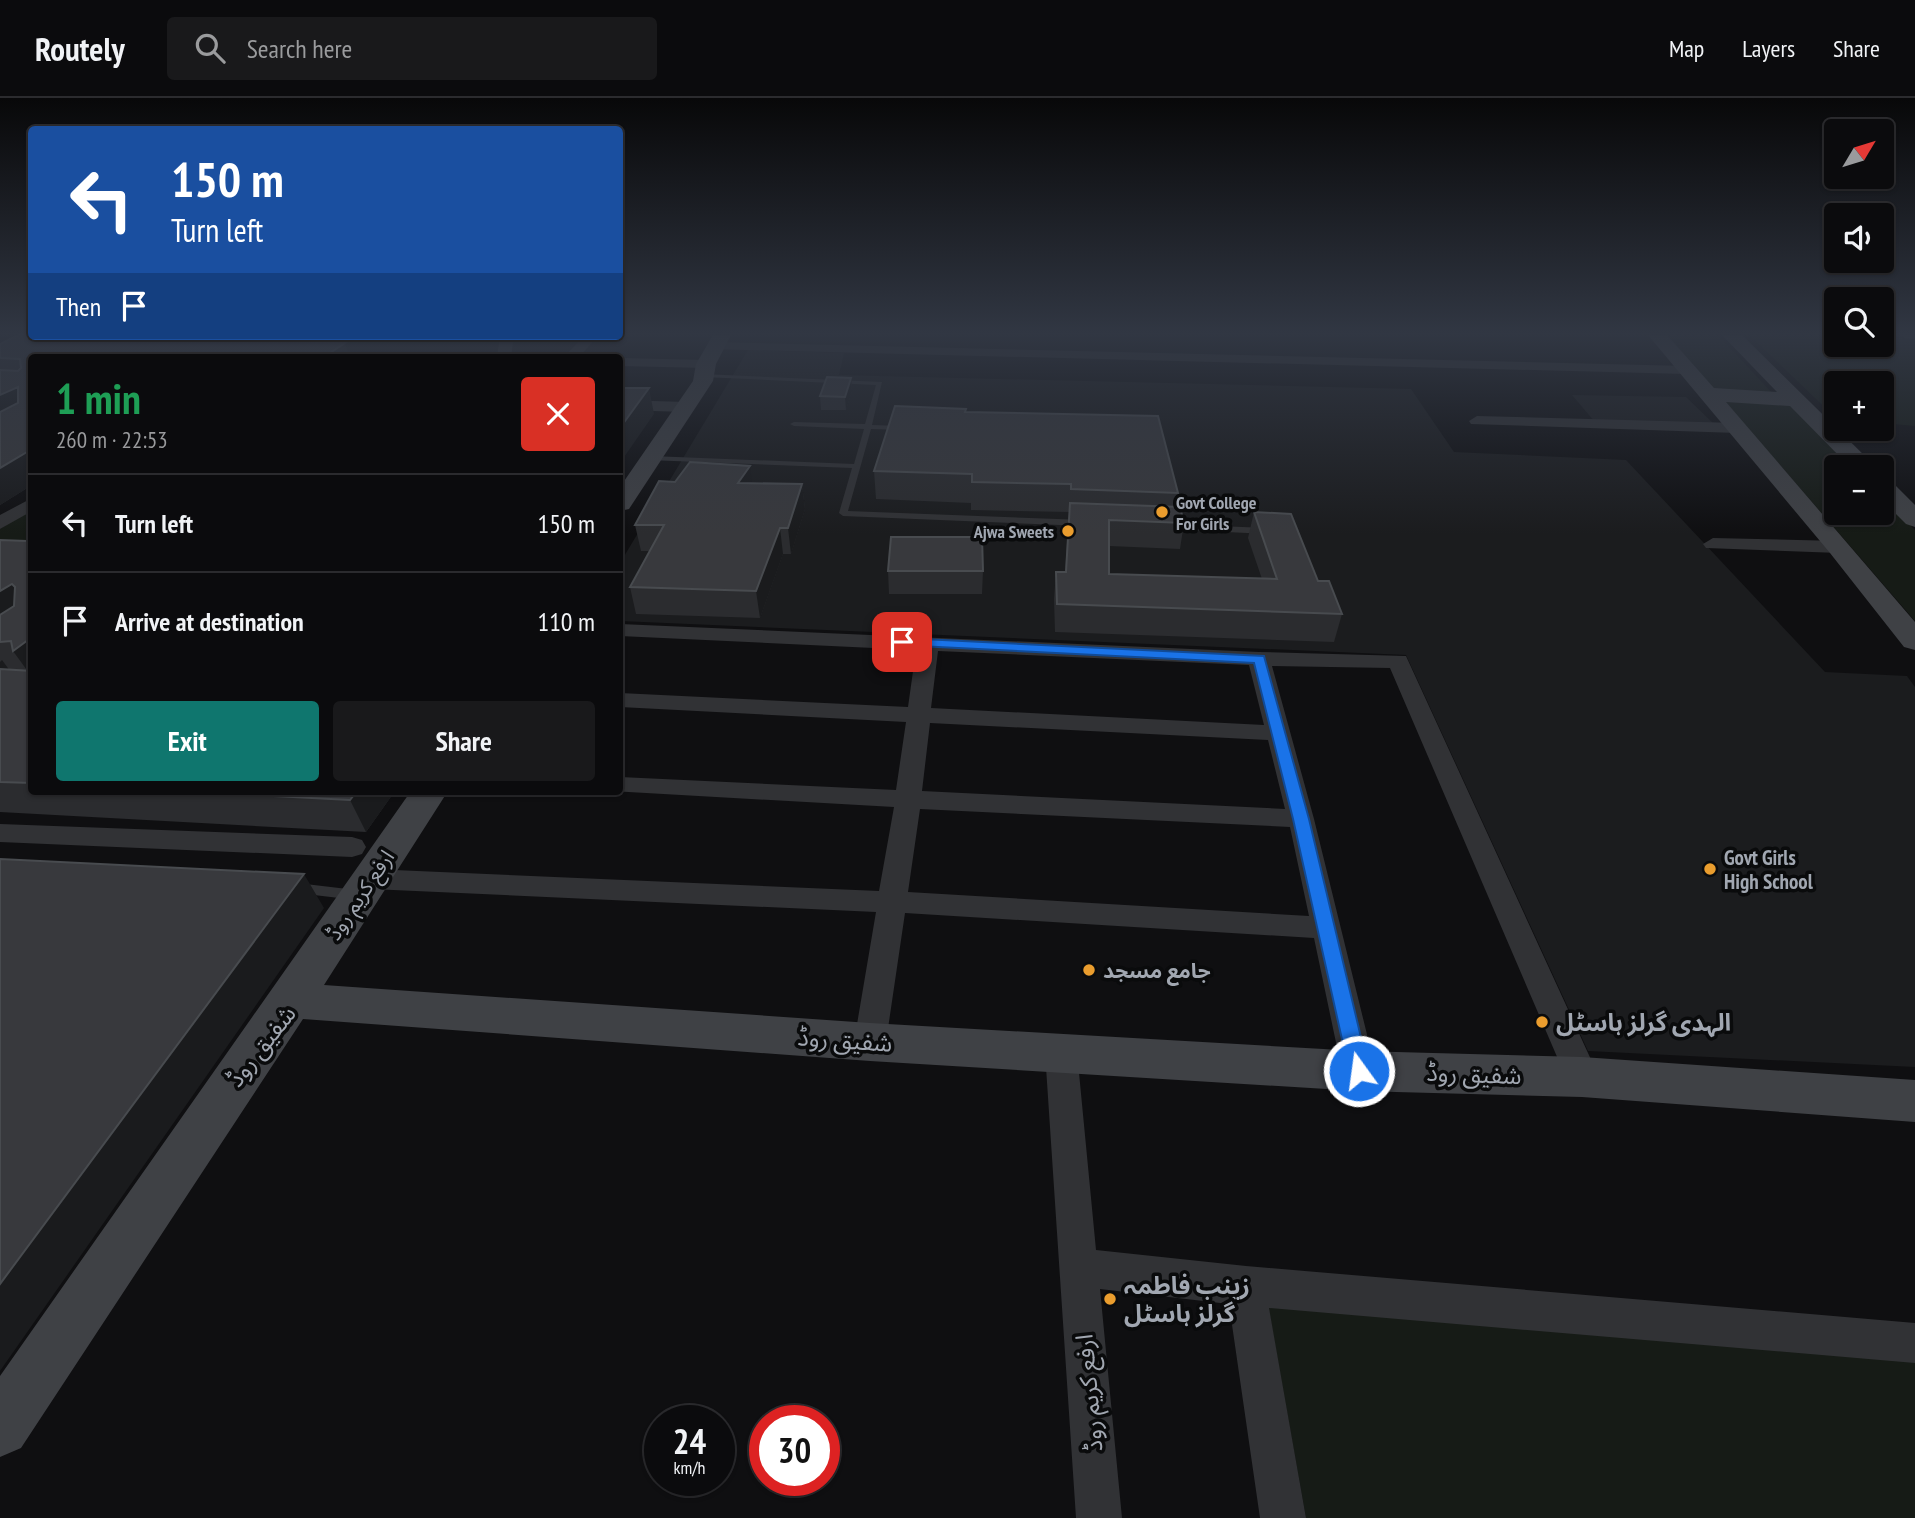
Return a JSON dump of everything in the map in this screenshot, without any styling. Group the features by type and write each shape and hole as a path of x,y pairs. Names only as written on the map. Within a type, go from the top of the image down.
{"street":[{"path":"623,500 689,401"},
{"path":"1713,401 1839,547 1915,641"},
{"path":"1797,401 1851,455"},
{"path":"623,405 686,407"},
{"path":"1477,421 1737,428"},
{"path":"1894,498 1915,519"},
{"path":"0,523 28,506"},
{"path":"1713,544 1839,547"},
{"path":"623,630 1259,659 1398,661 1581,1077"},
{"path":"870,1042 908,800 928,643"},
{"path":"1259,659 1301,819 1359,1071"},
{"path":"623,700 1279,733"},
{"path":"623,785 1301,819"},
{"name":"ارفع کریم روڈ","path":"291,1000 361,874 427,795"},
{"path":"0,833 361,874 892,902 1325,929"},
{"name":"شفیق روڈ","path":"0,1427 252,1053 291,1000 870,1042 1359,1071 1581,1077 1913,1106"},
{"name":"ارفع کریم روڈ","path":"1061,1052 1099,1518"},
{"path":"1078,1267 1246,1286 1915,1343"},
{"path":"1246,1286 1283,1518"}],"lane":[{"path":"874,401 844,513 1101,524"},
{"path":"794,424 906,428"},
{"path":"651,458 857,466"},
{"path":"1156,526 1278,532"},
{"path":"278,887 361,874"}],"shaded area":[{"name":"Govt College For Girls","path":"717,401 1419,401 1454,452 1626,460 1825,672 1907,676 1915,687 1915,1067 1588,1051 1406,655 623,621 623,558"},
{"path":"1577,401 1690,401 1714,424 1594,421"},
{"path":"1719,401 1788,401 1824,438 1824,441 1827,441 1841,455 1824,455 1824,516"},
{"path":"1894,401 1915,401 1915,426 1894,424"},
{"path":"1894,509 1915,530 1915,621 1832,525 1894,525"},
{"path":"28,511 28,550 0,549 0,529"},
{"path":"1267,1300 1915,1359 1915,1518 1306,1518"}],"building":[{"path":"28,401 28,451 0,468 0,412"},
{"path":"623,401 639,401 623,424"},
{"path":"895,406 966,409 965,412 1158,416 1178,493 1071,489 1071,484 972,482 972,474 874,471"},
{"path":"690,462 750,466 738,483 802,484 788,528 780,528 756,591 630,587 664,525 635,525 659,481 675,482"},
{"path":"1070,503 1180,507 1184,523 1109,520 1109,574 1277,579 1254,512 1291,514 1318,581 1329,581 1342,614 1057,604 1056,572 1066,572"},
{"path":"891,537 982,537 983,571 888,571"},
{"path":"0,540 27,541 28,640 13,651 11,641 0,642 0,615 14,606 15,587 12,584 0,591"},
{"path":"0,669 28,671 28,783 0,782"},
{"path":"254,795 354,795 350,800"},
{"path":"0,859 304,874 0,1284"}],"place":[{"name":"Govt College For Girls","path":"1162,512"},
{"name":"Ajwa Sweets","path":"1068,531"},
{"name":"Govt Girls High School","path":"1710,869"},
{"name":"جامع مسجد","path":"1089,970"},
{"name":"الہدی گرلز ہاسٹل","path":"1542,1022"},
{"name":"زینب فاطمہ گرلز ہاسٹل","path":"1110,1299"}],"route":[{"path":"902,642 1259,659 1301,819 1359,1071"}]}
